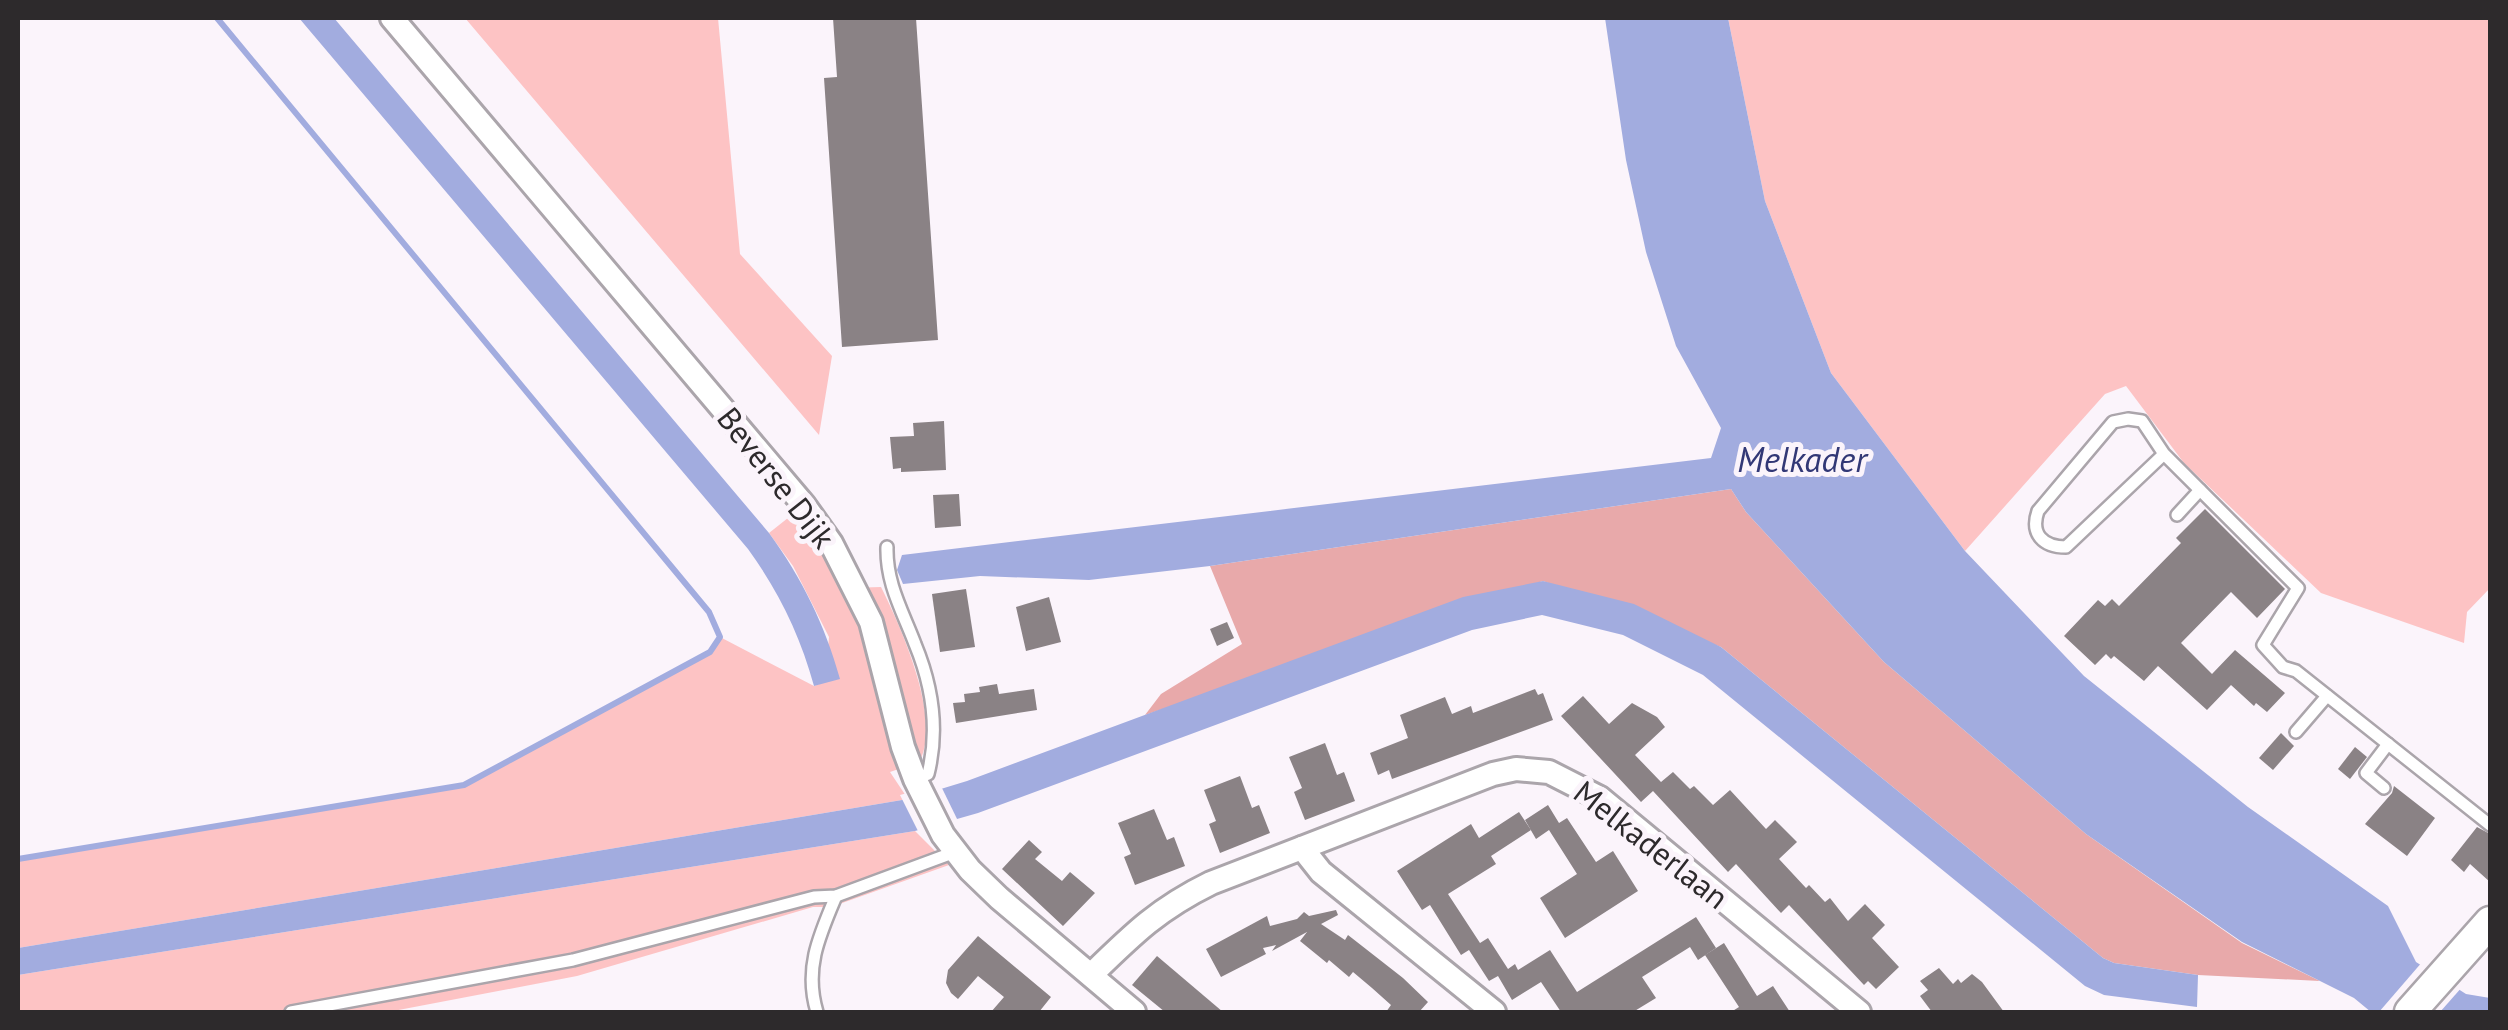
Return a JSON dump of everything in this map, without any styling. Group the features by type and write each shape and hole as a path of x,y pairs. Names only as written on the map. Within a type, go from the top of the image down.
{"main road":[{"path":"2410,1012 2490,922"}],"street":[{"name":"Beverse Dijk","path":"392,18 831,542 870,622 915,779 949,843 999,898 1134,1012"},
{"name":"Melkaderlaan","path":"1091,975 1138,927 1174,901 1493,774 1516,769 1549,772 1600,798 1859,1012"},
{"path":"1302,848 1321,872 1494,1012"}],"lane":[{"path":"2164,454 2066,546 2046,544 2037,535 2033,523 2038,511 2113,422 2142,421 2164,454 2298,588 2263,645 2283,667 2296,672 2490,825"},
{"path":"2177,515 2200,490"},
{"path":"888,547 886,573 927,676 932,702 932,757 928,774 915,779"},
{"path":"2296,732 2327,696"},
{"path":"2384,788 2366,773 2388,744"},
{"path":"291,1012 573,960 814,897 836,896 949,843"},
{"path":"818,1012 810,973 812,953 836,896"}],"shaded area":[{"path":"465,18 718,18 740,254 832,356 819,435"},
{"path":"1728,18 2490,18 2490,588 2467,612 2464,643 2321,593 2184,463 2126,386 2105,394 1965,551 1831,373 1765,201"},
{"path":"1731,489 1746,512 1884,662 2086,834 2242,943 2320,981 2198,975 2103,958 1721,647 1543,581 1145,715 1161,694 1242,644 1210,566"},
{"path":"798,510 848,588 881,587 899,625 923,699 926,723 919,762 890,772 908,799 18,948 18,859 464,785 710,652 720,637 814,686 825,682 829,637 793,566 769,533"},
{"path":"915,831 949,865 831,907 813,907 577,976 388,1012 18,1012 18,975"}],"water":[{"path":"299,18 334,18 769,533 811,603 840,679 814,686 787,614 748,549"},
{"name":"Melkader","path":"1605,18 1728,18 1765,201 1831,373 1965,551 2084,676 2248,807 2388,906 2416,962 2466,994 2490,998 2490,1012 2371,1012 2354,998 2242,942 2086,834 1884,662 1746,512 1731,489 1210,566 1089,580 980,576 903,584 897,570 902,555 1711,458 1721,428 1676,346 1646,252 1626,160"},
{"path":"1543,581 1634,604 1721,647 2103,958 2198,975 2197,1007 2104,995 2085,986 1703,675 1623,635 1542,615 1472,630 978,813 915,831 18,975 18,948 908,799 967,781 1463,597"}],"pier":[{"path":"940,784 959,823 920,835 900,795"},
{"path":"2423,961 2463,986 2440,1012 2379,1012"}],"building":[{"path":"833,18 916,18 938,340 842,347 824,78 837,77"},
{"path":"944,421 946,470 893,469 890,437 914,436 913,423"},
{"path":"959,494 961,526 935,528 933,495"},
{"path":"2205,509 2285,589 2257,618 2231,592 2181,643 2212,674 2235,650 2285,693 2267,712 2231,685 2207,710 2158,666 2144,681 2114,656 2111,659 2106,654 2095,665 2064,636 2098,600 2105,606 2112,599 2119,606 2181,543 2176,538"},
{"path":"966,589 975,647 940,652 932,594"},
{"path":"1049,597 1061,642 1026,651 1016,607"},
{"path":"1227,622 1234,638 1217,646 1210,629"},
{"path":"997,684 999,694 1034,689 1037,710 956,723 953,703 965,702 964,694 980,692 979,687"},
{"path":"1535,689 1538,695 1543,693 1553,720 1392,779 1389,770 1378,775 1370,753 1408,738 1400,715 1445,697 1452,714 1471,706 1473,713"},
{"path":"1583,696 1609,724 1632,703 1657,717 1665,727 1635,755 1661,782 1673,772 1713,805 1730,790 1766,829 1775,820 1797,842 1779,859 1806,888 1809,885 1825,902 1830,898 1848,921 1865,904 1885,925 1872,938 1899,967 1876,989 1868,981 1864,985 1789,905 1781,913 1736,864 1728,872 1653,791 1641,802 1561,716"},
{"path":"2281,733 2294,746 2273,770 2259,758"},
{"path":"1325,743 1337,775 1344,772 1355,801 1305,820 1294,792 1302,788 1289,757"},
{"path":"2355,747 2367,757 2350,779 2338,769"},
{"path":"1240,776 1252,808 1259,805 1270,833 1220,853 1209,824 1216,821 1204,790"},
{"path":"2394,786 2435,818 2407,856 2365,824"},
{"path":"1548,805 1559,823 1567,818 1596,862 1613,851 1638,891 1565,938 1540,898 1577,874 1549,830 1536,839 1525,820"},
{"path":"1154,809 1167,840 1174,837 1185,866 1135,885 1124,857 1131,854 1118,823"},
{"path":"1519,812 1531,830 1491,856 1496,864 1448,894 1480,943 1488,938 1508,969 1515,964 1518,970 1550,950 1577,992 1696,917 1716,948 1698,960 1690,947 1642,977 1656,998 1633,1012 1561,1012 1541,982 1512,1000 1498,976 1489,981 1469,950 1461,955 1430,905 1422,910 1397,871 1471,824 1479,838"},
{"path":"2477,827 2490,834 2490,882 2470,864 2464,872 2451,860"},
{"path":"1029,840 1042,852 1035,859 1062,881 1070,872 1095,893 1063,926 1002,869"},
{"path":"1336,910 1338,915 1321,924 1345,940 1348,935 1403,978 1428,1002 1419,1012 1386,1012 1391,1005 1353,972 1349,977 1300,941 1307,932 1272,951 1276,945 1263,948 1266,954 1221,977 1206,949 1267,916 1270,926 1297,919 1304,912 1309,916"},
{"path":"978,936 1051,997 1039,1012 991,1012 1004,997 978,976 958,999 951,993 946,983 948,970"},
{"path":"1724,943 1757,996 1773,986 1790,1012 1731,1012 1739,1007 1705,955"},
{"path":"1157,956 1223,1012 1165,1012 1132,985"},
{"path":"1939,968 1953,984 1972,974 2004,1012 1932,1012 1920,996 1928,990 1920,981"}],"waterway":[{"path":"18,859 464,785 710,652 720,637 709,612 217,18"}]}
